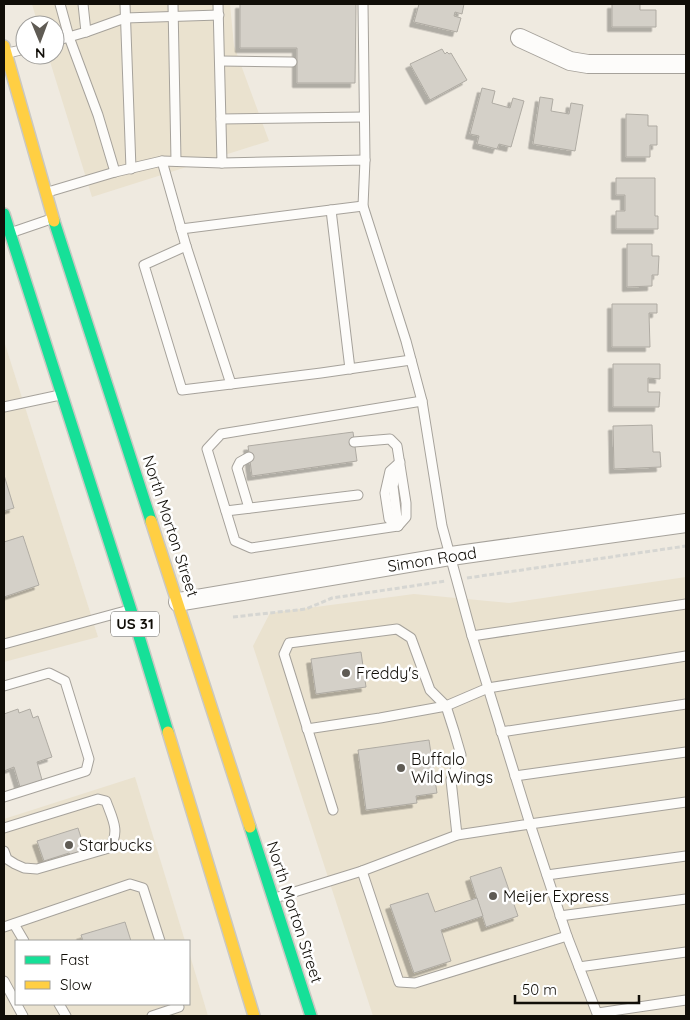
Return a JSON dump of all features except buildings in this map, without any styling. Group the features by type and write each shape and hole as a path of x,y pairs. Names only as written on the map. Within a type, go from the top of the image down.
{"main road":[{"name":"North Morton Street","path":"5,51 46,193 311,1016"},
{"name":"US 31","path":"4,214 7,235 61,394 130,610 254,1016"}],"street":[{"path":"520,38 570,60 588,64 686,64"},
{"name":"Simon Road","path":"178,602 451,556 686,523"}],"lane":[{"path":"60,4 69,38 98,115 115,172"},
{"path":"83,4 86,32"},
{"path":"124,4 131,169"},
{"path":"173,4 176,162"},
{"path":"218,4 221,61 222,163"},
{"path":"363,4 365,160 363,206 422,401 442,526 472,636 530,824 567,936 598,1015 686,1000"},
{"path":"65,39 125,18 219,15"},
{"path":"221,61 292,62"},
{"path":"221,119 364,117"},
{"path":"46,193 115,172 162,162 222,163 365,160"},
{"path":"162,162 186,246 231,384"},
{"path":"181,229 363,206"},
{"path":"331,210 350,369"},
{"path":"7,235 54,218"},
{"path":"186,246 144,265 182,390 411,360"},
{"path":"4,407 61,394"},
{"path":"354,442 390,439 397,446 406,503 406,516 398,526 251,548 235,541 206,449 221,434 422,401"},
{"path":"249,457 240,462 237,468 249,508"},
{"path":"398,526 389,519 385,493 390,471 400,462"},
{"path":"226,511 358,495"},
{"path":"472,636 686,604"},
{"path":"4,644 130,610"},
{"path":"333,810 284,654 289,643 397,629 411,638 430,690 446,706 461,755 451,780 457,835"},
{"path":"307,729 446,706 488,688 686,656"},
{"path":"4,686 49,673 65,681 89,759 86,771 4,797"},
{"path":"501,732 686,704"},
{"path":"515,776 686,752"},
{"path":"4,828 98,799 106,801 115,827 114,841 108,848 37,869 24,868 15,864 7,859 4,851"},
{"path":"274,899 362,871 457,835 686,802"},
{"path":"547,875 686,856"},
{"path":"362,871 399,982 415,983 567,936"},
{"path":"4,927 130,884 144,888 160,940"},
{"path":"560,916 686,899"},
{"path":"14,924 23,940"},
{"path":"579,968 686,952"},
{"path":"4,981 15,1001"},
{"path":"17,1005 23,1016"},
{"path":"60,1005 66,1016"},
{"path":"152,1016 179,1005 182,1016"}],"path":[{"path":"513,571 686,546"},
{"path":"234,617 306,609 332,598 404,587"}],"shaded area":[{"path":"32,4 230,4 234,46 269,141 92,197 51,65 65,65 65,15 35,15"},
{"path":"4,341 98,637 4,662"},
{"path":"686,577 686,1016 373,1016 253,646 270,613 414,594 509,603"},
{"path":"135,777 185,940 15,940 15,1005 190,1005 190,955 208,1016 4,1016 4,819"}],"traffic: fast":[{"path":"4,214 131,610 168,732"},
{"path":"54,221 151,521"},
{"path":"250,827 311,1016"}],"traffic: slow":[{"path":"4,46 54,221"},
{"path":"151,521 250,827"},
{"path":"168,732 254,1016"}],"place":[{"name":"Freddy's","path":"346,673"},
{"name":"Buffalo Wild Wings","path":"401,768"},
{"name":"Starbucks","path":"69,845"},
{"name":"Meijer Express","path":"493,896"}]}
